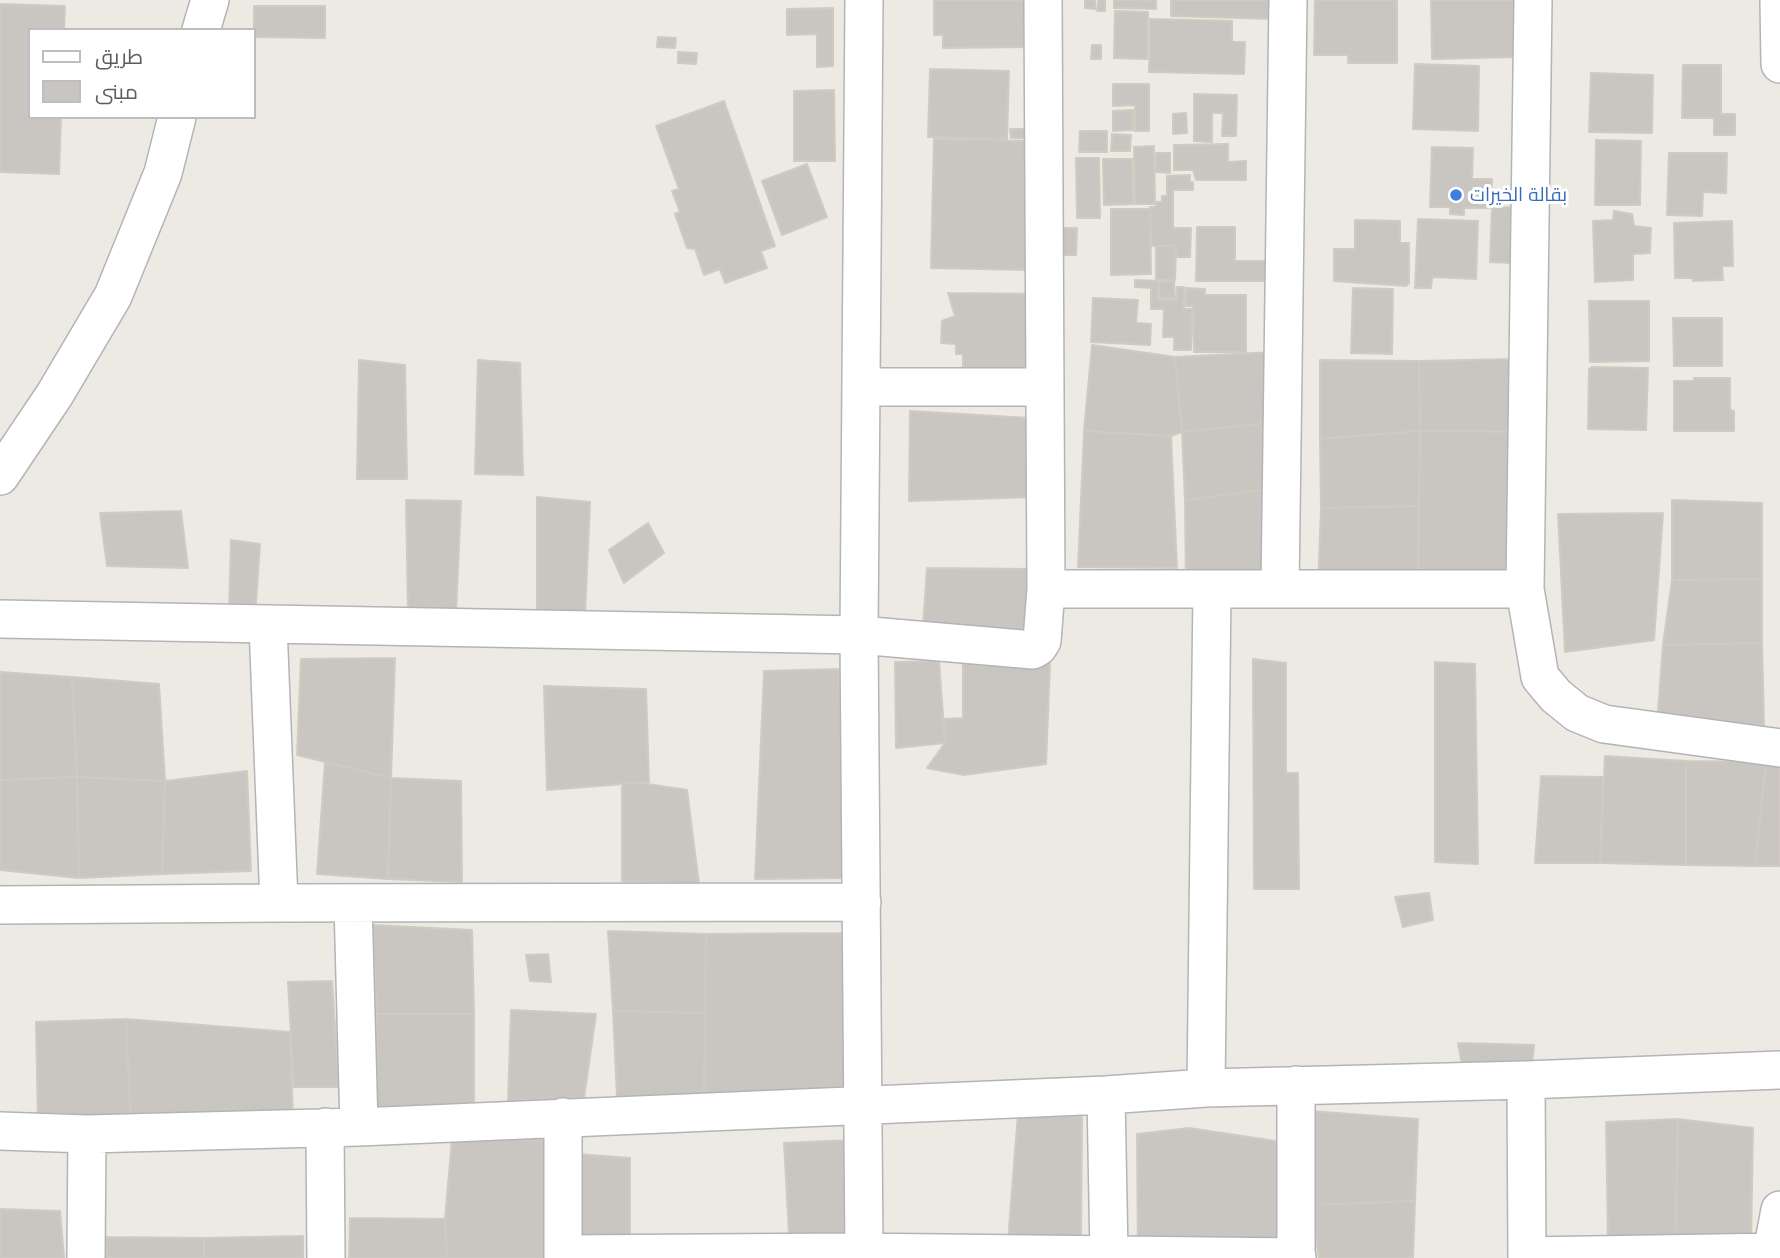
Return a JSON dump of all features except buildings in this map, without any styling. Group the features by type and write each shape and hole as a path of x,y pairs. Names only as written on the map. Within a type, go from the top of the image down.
{"street":[{"path":"202,28 210,0"},
{"path":"864,0 859,635 864,1252"},
{"path":"0,619 859,635 1032,650 1038,647 1042,641 1045,589 1042,0"},
{"path":"1280,589 1288,0"},
{"path":"1533,0 1525,589 1540,677 1556,696 1577,713 1604,724 1780,748"},
{"path":"1779,0 1780,64"},
{"path":"0,477 55,394 113,296 163,173 176,119"},
{"path":"861,387 1044,387"},
{"path":"1045,589 1525,589"},
{"path":"1206,1088 1212,590"},
{"path":"268,625 279,902"},
{"path":"0,905 862,902"},
{"path":"326,1258 342,1127 353,903"},
{"path":"0,1131 87,1133 342,1127 1106,1095 1206,1088 1780,1070"},
{"path":"1526,1080 1527,1257 1774,1254 1780,1210"},
{"path":"563,1117 563,1256 812,1255 864,1252 1297,1257 1296,1085"},
{"path":"1106,1095 1109,1254"},
{"path":"86,1258 87,1133"}],"place":[{"name":"بقالة الخيرات","path":"1456,195"}]}
